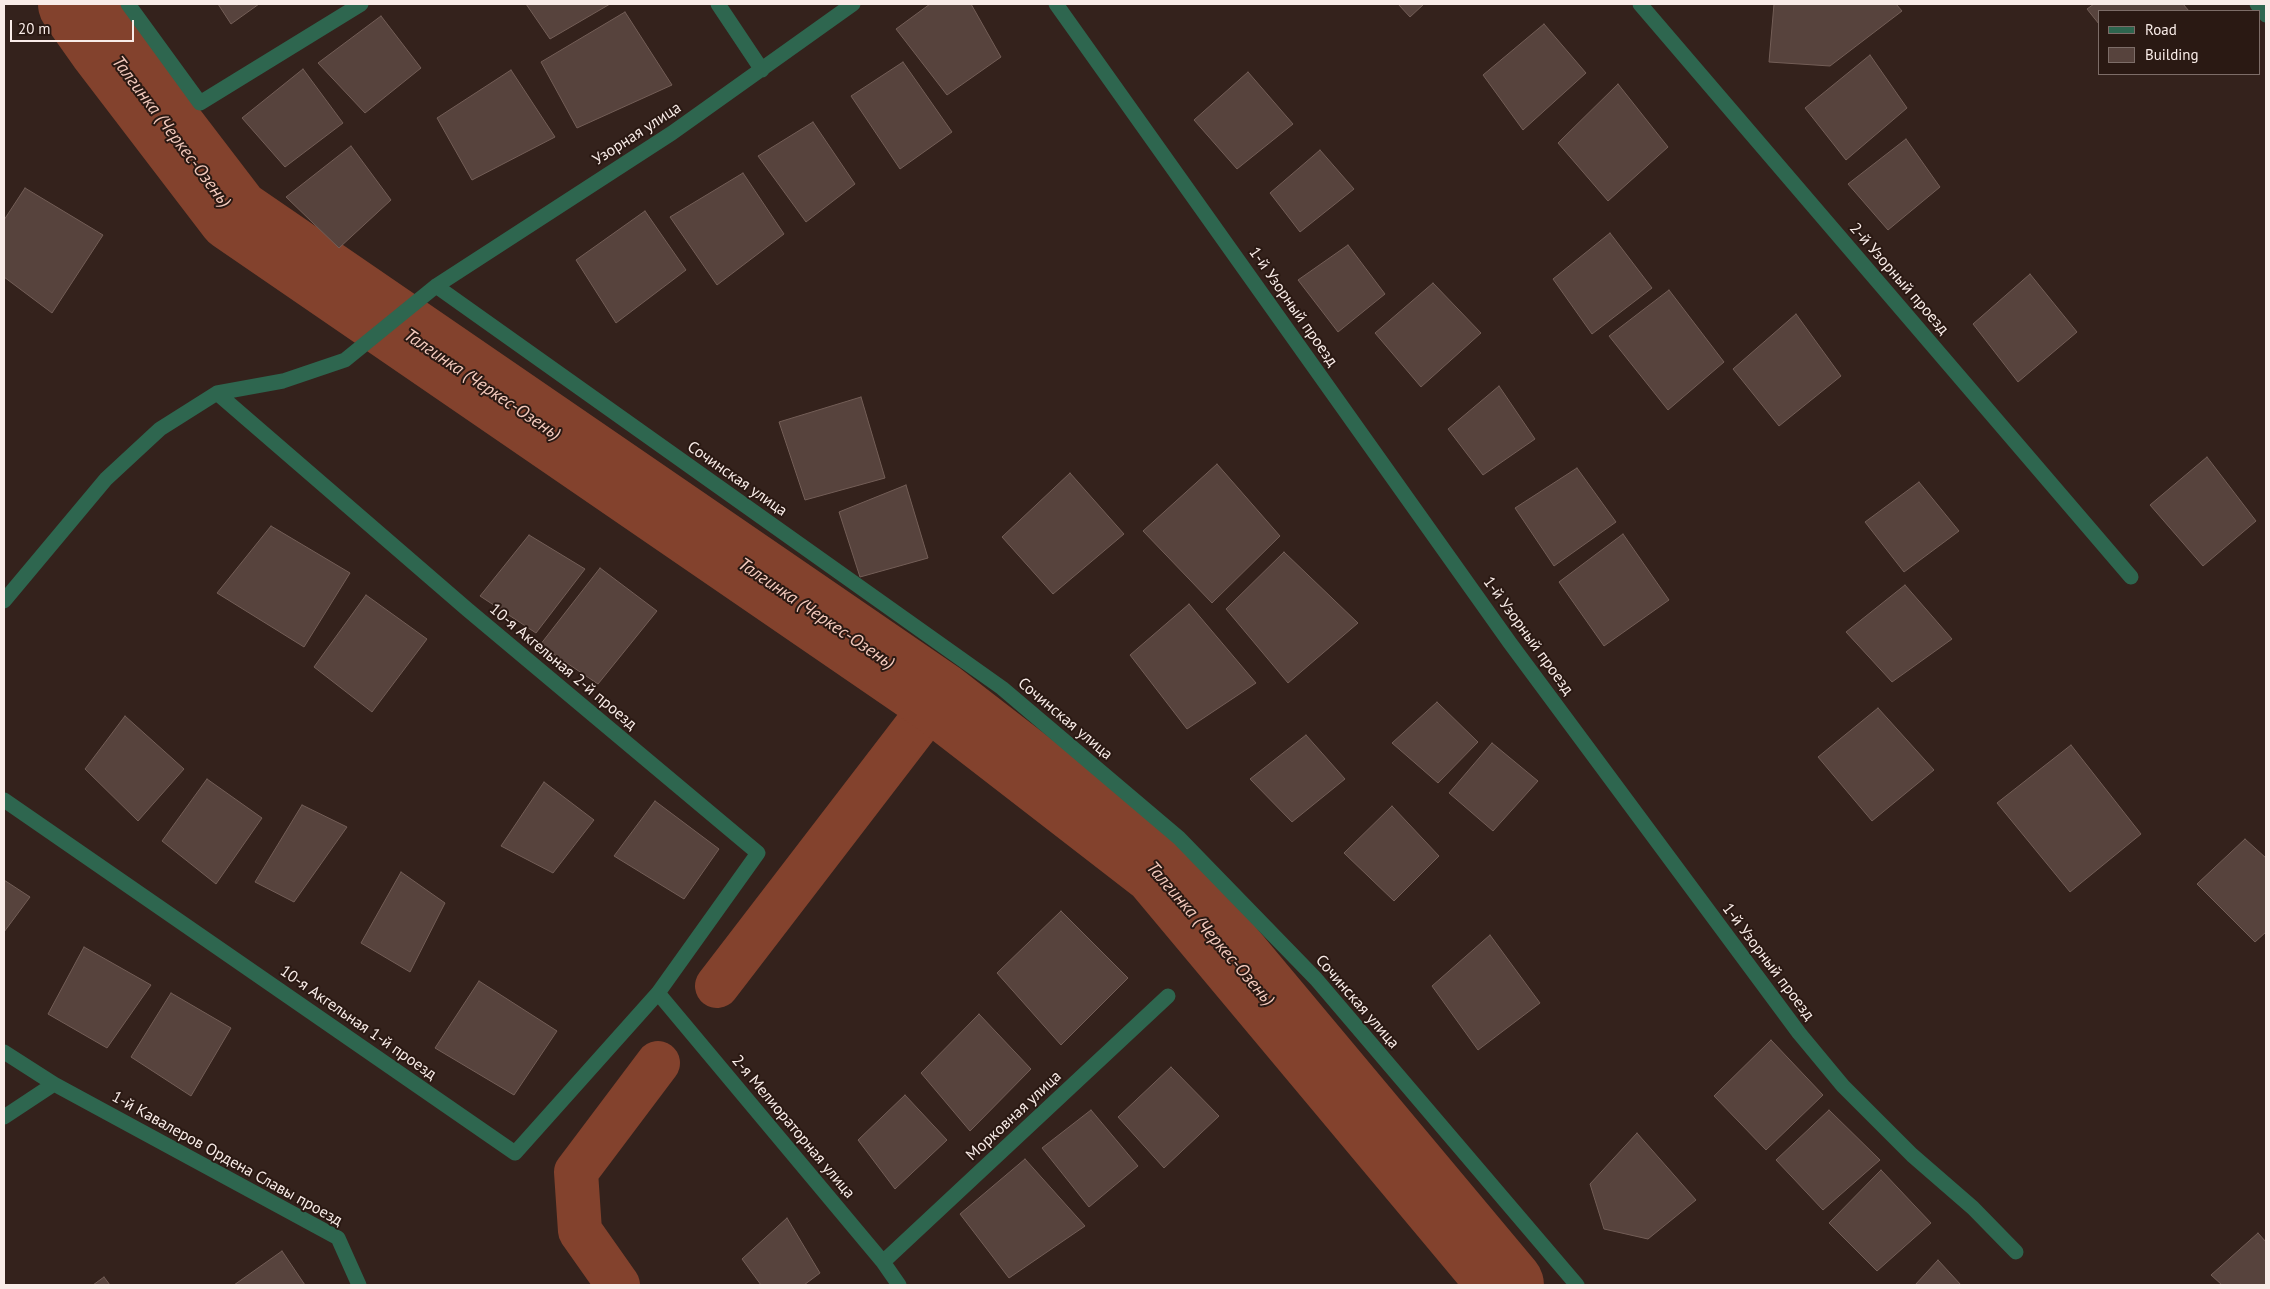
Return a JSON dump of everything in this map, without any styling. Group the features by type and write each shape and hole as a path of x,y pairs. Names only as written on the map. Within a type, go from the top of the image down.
{"street":[{"path":"128,4 200,103 361,4"},
{"path":"718,4 762,70"},
{"name":"Узорная улица","path":"217,392 283,381 345,360 436,286 672,134 853,4"},
{"name":"1-й Узорный проезд","path":"1056,4 1510,642 1799,1033 1843,1086 1912,1155 1973,1208 2016,1252"},
{"name":"2-й Узорный проезд","path":"1640,4 2131,577"},
{"path":"2257,4 2266,15"},
{"name":"Сочинская улица","path":"436,286 1002,688 1179,838 1316,978 1577,1285"},
{"path":"4,602 106,479 160,429 217,392"},
{"name":"10-я Акгельная 2-й проезд","path":"217,392 468,610 758,853 658,993"},
{"name":"10-я Акгельная 1-й проезд","path":"4,800 515,1154 658,993"},
{"name":"2-я Мелиораторная улица","path":"658,993 883,1262 899,1285"},
{"name":"Морковная улица","path":"883,1262 1168,996"},
{"name":"1-й Кавалеров Ордена Славы проезд","path":"4,1052 54,1084 338,1238 359,1285"},
{"path":"4,1117 54,1084"}],"building":[{"path":"218,4 259,4 231,24"},
{"path":"526,4 610,4 550,39"},
{"path":"930,4 971,4 1001,57 947,95 896,29"},
{"path":"1398,4 1424,4 1410,17"},
{"path":"1774,4 1896,4 1902,11 1830,66 1769,62"},
{"path":"2094,4 2183,4 2188,10 2098,10 2098,23 2087,9"},
{"path":"625,12 672,85 577,128 541,62"},
{"path":"381,16 421,68 365,113 318,63"},
{"path":"1544,24 1586,73 1523,130 1483,75"},
{"path":"1870,55 1907,108 1846,160 1805,108"},
{"path":"903,62 952,132 900,169 851,96"},
{"path":"303,69 343,123 285,167 242,118"},
{"path":"511,70 555,137 472,180 437,118"},
{"path":"1248,72 1293,124 1237,169 1194,120"},
{"path":"1618,84 1668,147 1608,201 1558,143"},
{"path":"813,122 855,184 806,222 758,156"},
{"path":"1906,139 1940,187 1888,230 1848,184"},
{"path":"351,146 391,200 339,248 286,197"},
{"path":"1320,150 1354,189 1300,232 1270,193"},
{"path":"743,173 784,234 717,285 670,217"},
{"path":"25,188 103,235 52,313 4,277 4,220"},
{"path":"645,211 686,270 616,323 576,260"},
{"path":"1610,233 1652,288 1592,334 1553,279"},
{"path":"1348,245 1385,294 1338,332 1298,280"},
{"path":"2030,274 2077,332 2018,382 1973,324"},
{"path":"1433,283 1481,333 1421,387 1375,333"},
{"path":"1669,290 1724,362 1668,410 1609,336"},
{"path":"1796,314 1841,376 1779,426 1733,369"},
{"path":"1499,386 1535,439 1483,475 1448,429"},
{"path":"861,397 885,478 805,500 779,422"},
{"path":"2207,457 2256,521 2203,566 2150,505"},
{"path":"1217,464 1280,536 1212,603 1143,531"},
{"path":"1577,468 1616,522 1554,566 1515,508"},
{"path":"1070,473 1124,534 1053,594 1002,537"},
{"path":"1919,482 1959,531 1904,572 1865,522"},
{"path":"906,485 928,558 860,577 839,512"},
{"path":"271,526 350,573 304,647 217,593"},
{"path":"1623,534 1669,600 1604,646 1559,582"},
{"path":"529,535 585,569 536,633 480,596"},
{"path":"1284,552 1358,623 1288,683 1226,609"},
{"path":"600,568 657,611 598,684 540,645"},
{"path":"1905,585 1952,639 1892,682 1846,632"},
{"path":"366,595 427,639 372,712 314,667"},
{"path":"1189,604 1256,683 1187,729 1130,655"},
{"path":"1437,702 1478,742 1438,783 1392,743"},
{"path":"1878,708 1934,770 1872,821 1818,757"},
{"path":"125,716 184,769 138,821 85,769"},
{"path":"1306,735 1345,779 1292,822 1250,779"},
{"path":"1492,743 1538,781 1493,831 1449,793"},
{"path":"2071,745 2141,834 2070,892 1997,803"},
{"path":"207,779 262,818 216,884 162,841"},
{"path":"544,782 594,820 553,873 501,846"},
{"path":"655,801 719,849 684,899 614,856"},
{"path":"302,805 347,827 294,902 255,882"},
{"path":"1392,806 1439,856 1394,901 1344,853"},
{"path":"2245,839 2266,858 2266,932 2255,942 2197,884"},
{"path":"401,872 445,903 410,972 361,943"},
{"path":"4,880 30,897 4,932"},
{"path":"1061,911 1128,978 1061,1045 997,973"},
{"path":"1490,935 1540,1003 1478,1050 1432,986"},
{"path":"84,947 151,985 107,1048 48,1014"},
{"path":"479,981 557,1031 514,1095 435,1048"},
{"path":"171,993 231,1028 191,1096 131,1057"},
{"path":"979,1014 1031,1069 970,1131 921,1073"},
{"path":"1771,1040 1823,1095 1766,1150 1714,1096"},
{"path":"1171,1067 1219,1116 1164,1168 1118,1117"},
{"path":"905,1095 947,1140 895,1189 858,1140"},
{"path":"1091,1110 1138,1166 1089,1207 1042,1148"},
{"path":"1829,1110 1880,1160 1823,1210 1776,1160"},
{"path":"1637,1133 1696,1200 1648,1239 1604,1229 1590,1184"},
{"path":"1025,1159 1085,1226 1009,1278 960,1214"},
{"path":"1881,1170 1931,1223 1877,1271 1829,1223"},
{"path":"787,1218 820,1273 804,1285 761,1285 742,1259"},
{"path":"2258,1233 2266,1242 2266,1285 2222,1285 2211,1275"},
{"path":"282,1251 305,1285 234,1285"},
{"path":"1938,1260 1961,1285 1915,1285"},
{"path":"104,1277 110,1285 93,1285"}],"waterway":[{"name":"Талгинка (Черкес-Озень)","path":"75,4 104,45 234,215 938,698 1159,869 1507,1285"},
{"path":"717,986 938,698"},
{"path":"618,1285 580,1231 576,1172 658,1063"}]}
